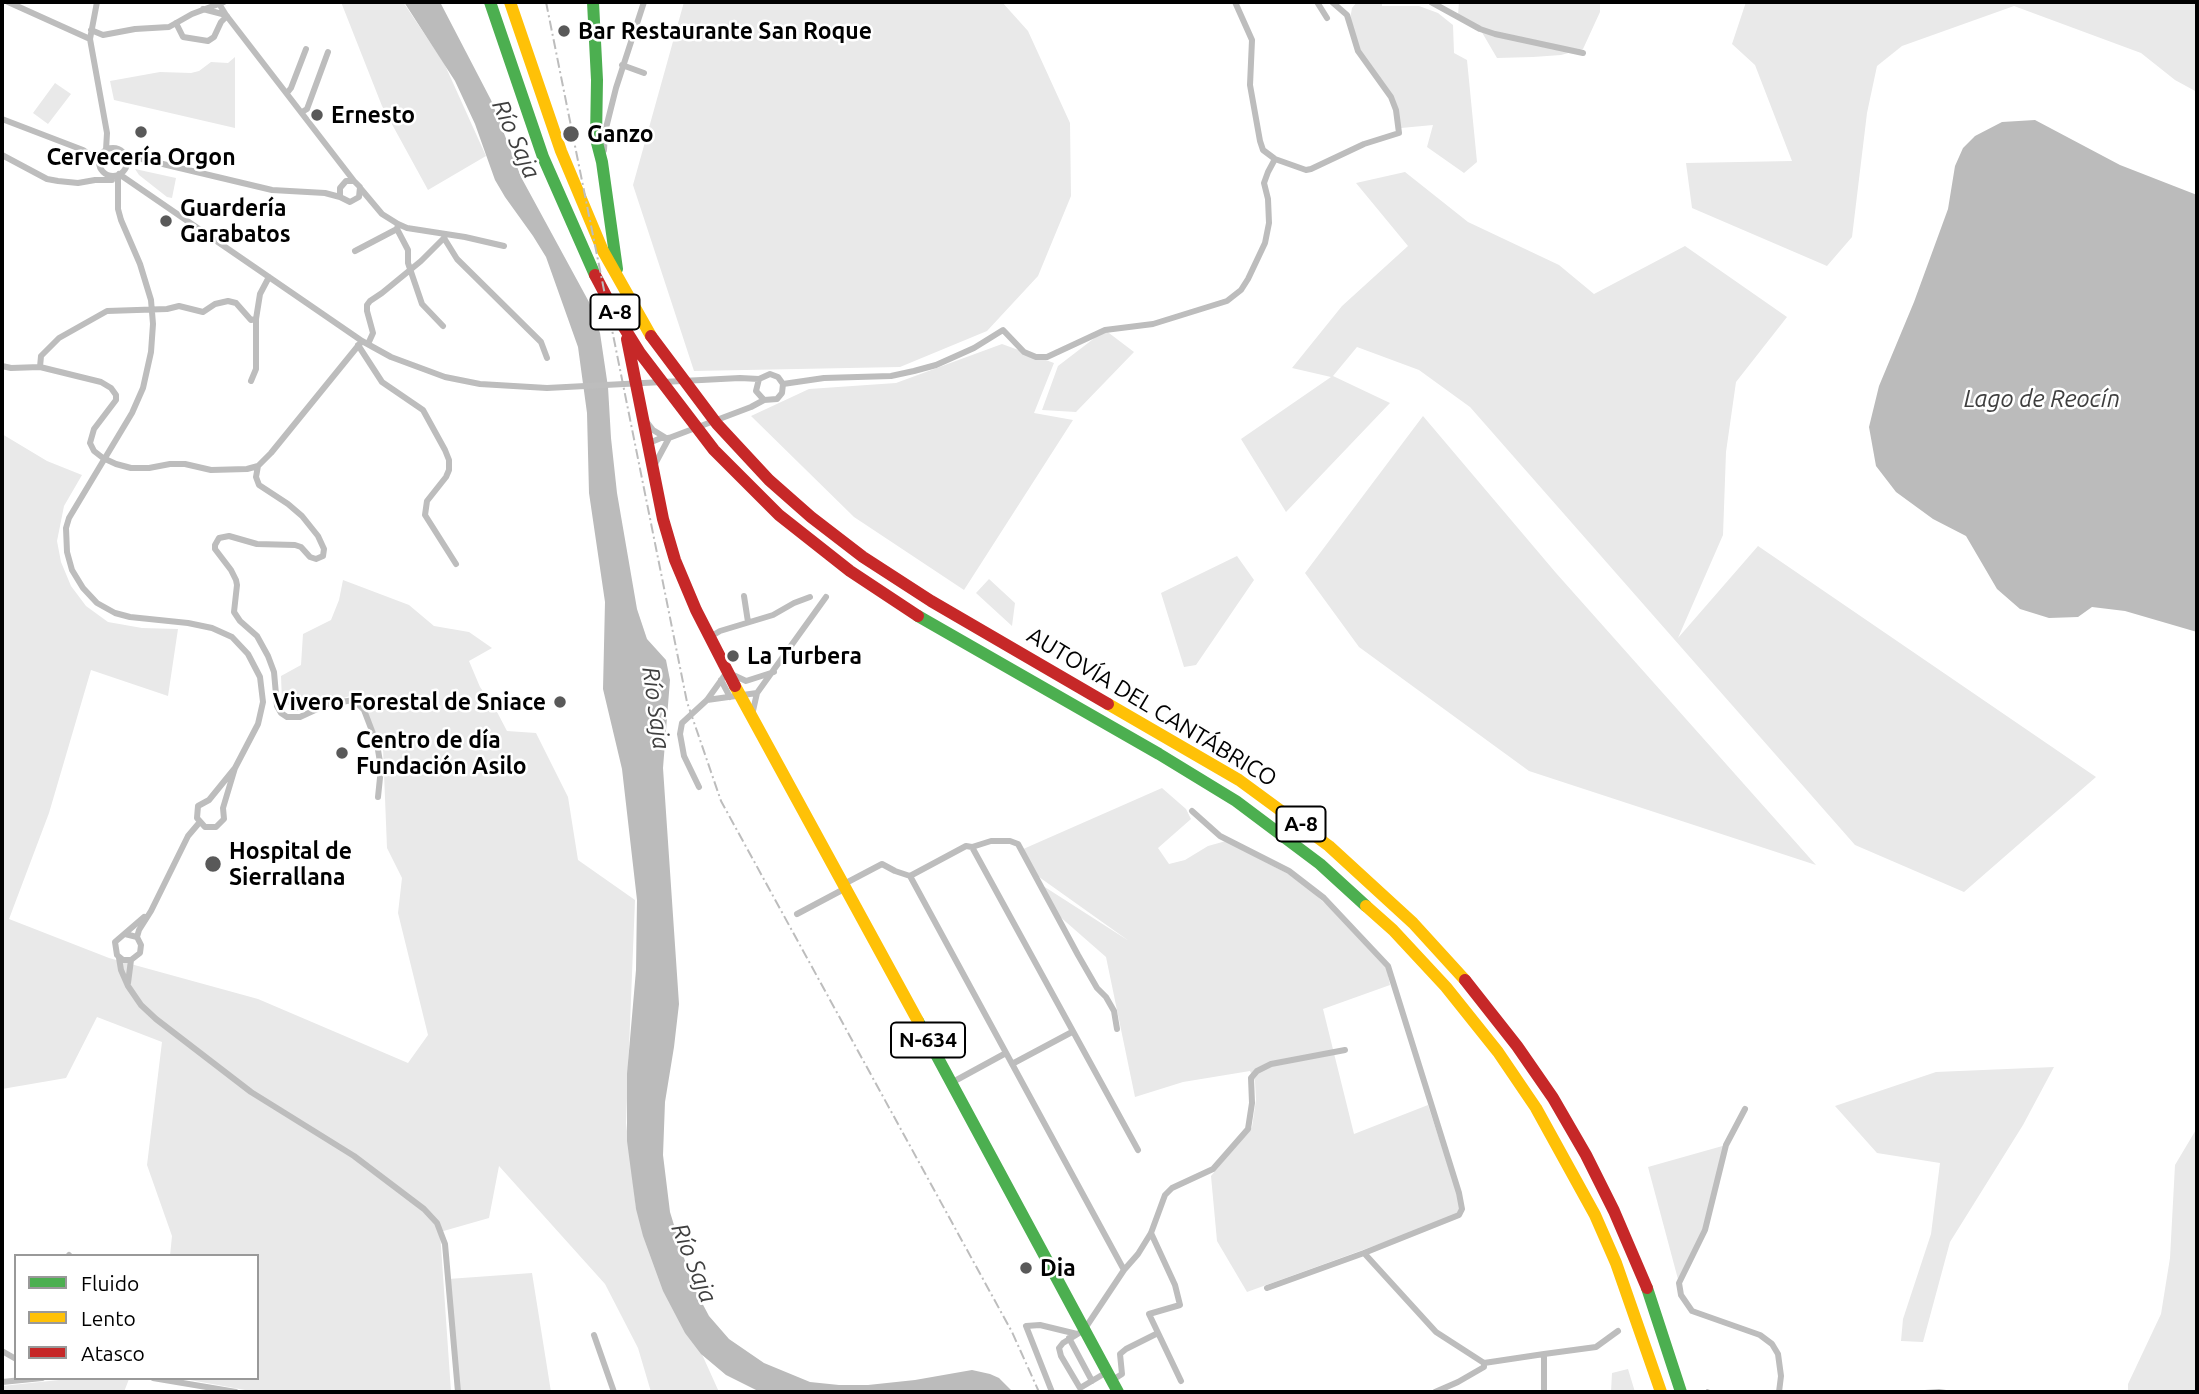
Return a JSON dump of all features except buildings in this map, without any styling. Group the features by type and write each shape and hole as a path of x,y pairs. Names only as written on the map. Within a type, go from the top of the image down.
{"highway":[{"path":"483,2 543,157"},
{"name":"A-8","path":"490,2 543,157"},
{"name":"A-8","path":"510,2 560,149"},
{"path":"517,2 560,149"},
{"name":"N-634","path":"593,2 607,88 596,139 602,162 622,313 641,415 675,561 710,637 724,676 745,695 772,751 951,1083 1080,1332 1112,1382"},
{"name":"AUTOVÍA DEL CANTÁBRICO","path":"560,149 593,230 651,336 678,375 727,436 769,480 863,557 915,592 1239,780 1329,846 1395,904 1434,945 1477,994 1530,1064 1591,1164 1649,1294 1681,1392"},
{"name":"AUTOVÍA DEL CANTÁBRICO","path":"543,157 575,235 615,313 653,372 715,450 779,515 850,571 908,610 1227,795 1306,852 1372,910 1420,958 1498,1052 1536,1108 1578,1180 1616,1263 1661,1392"},
{"path":"1640,1329 1638,1332 1655,1392"}],"street":[{"path":"8,2 90,39"},
{"path":"97,2 90,39 107,136 114,148 119,170 121,220 140,264 151,300 153,337 149,368 132,413 74,507 66,528 67,552 72,570 83,588 97,603 114,613 212,628 232,637 248,654 260,677 263,702 258,723 235,768 224,805 224,817 219,825 208,828 199,822 197,809 200,804 209,800 235,768"},
{"path":"203,9 209,2"},
{"path":"602,162 607,88 622,65 644,2"},
{"path":"1235,2 1252,40 1250,85 1260,141 1265,152 1300,169 1311,169 1364,144 1399,133 1391,97 1358,51 1347,15 1332,2"},
{"path":"1317,2 1327,18"},
{"path":"1431,2 1480,29 1583,53"},
{"path":"92,26 103,35 135,29 169,27 203,9 221,4"},
{"path":"214,13 221,4"},
{"path":"221,4 226,15 373,205 398,227 408,250 410,268 422,304 443,326"},
{"path":"203,9 226,15"},
{"path":"176,23 183,37 208,41 214,37 226,15"},
{"path":"77,33 92,26"},
{"path":"287,93 306,49"},
{"path":"302,113 307,109 328,52"},
{"path":"622,65 644,73"},
{"path":"2,119 83,150 99,161 103,172 119,170 145,191"},
{"path":"99,161 107,136"},
{"path":"83,150 104,152 114,148"},
{"path":"2,155 58,181 78,183 95,180 138,158 272,190 325,193 341,197 344,201 373,205"},
{"path":"783,384 824,378 891,376 914,371 936,365 974,348 1003,330 1024,352 1036,357 1047,357 1105,330 1153,324 1227,301 1241,290 1265,243 1269,223 1264,183 1275,159"},
{"path":"341,197 344,168"},
{"path":"119,170 134,184 363,344 445,377 488,385 547,388 759,379 771,374 778,377 783,384 780,397 773,401 764,400 667,439 647,444"},
{"path":"325,193 346,181 354,181"},
{"path":"118,195 134,184"},
{"path":"355,201 359,197 360,187"},
{"path":"355,251 398,227 504,246"},
{"path":"2,366 40,367 101,382 114,391 116,400 90,437 94,451 103,458 131,468 170,464 211,470 258,466 373,333 367,305 421,261 445,236"},
{"path":"445,236 457,259 541,342 547,358"},
{"path":"251,381 256,369 256,319 260,294 269,276"},
{"path":"40,367 41,356 59,338 107,311 167,309 178,306 203,312 215,304 228,301 236,303 251,320 256,319"},
{"path":"363,344 382,382 423,410 445,450 449,470 427,501 425,515 456,564"},
{"path":"759,379 757,391 764,400"},
{"path":"641,415 653,429 667,439"},
{"path":"653,473 656,460 667,439"},
{"path":"258,466 256,477 259,485 302,516 318,536 324,549 323,556 316,559 310,557 295,544 257,544 229,536 219,538 215,549 231,570 237,585 234,612 257,636 268,656 274,672 277,706 281,713 287,717 300,717 340,701 354,700 359,704 371,724 377,744 381,768 378,797"},
{"path":"744,596 748,622"},
{"path":"710,637 720,631 774,615 810,597"},
{"path":"704,702 745,695 774,672 826,597"},
{"path":"699,787 684,756 680,734 682,723 704,702 724,676 746,681 774,672"},
{"path":"745,695 746,681"},
{"path":"209,800 224,805"},
{"path":"1192,811 1220,836 1289,871 1324,898 1388,966 1460,1193 1460,1215 1267,1288"},
{"path":"119,958 131,960 138,956 141,949 137,937 139,930 188,836 199,822"},
{"path":"910,876 966,846 972,847 991,841 1018,844 1078,955 1114,1011 1117,1029"},
{"path":"972,847 1138,1150"},
{"path":"797,914 882,864 910,876 1124,1270"},
{"path":"151,911 115,942 121,970 141,1005 251,1093 354,1156 425,1209 437,1223 445,1244 458,1392"},
{"path":"125,934 137,937"},
{"path":"128,986 131,960"},
{"path":"1012,1064 1072,1032"},
{"path":"1158,1334 1121,1354 1122,1374 1112,1382 1092,1381 1080,1388 1059,1348 1066,1340 1080,1332 1138,1254 1151,1233 1165,1195 1172,1188 1213,1169 1248,1129 1252,1103 1251,1078 1257,1071 1271,1065 1345,1050"},
{"path":"951,1083 1006,1054"},
{"path":"1745,1109 1726,1145 1705,1230 1679,1283 1681,1295 1692,1311 1760,1335 1772,1344 1778,1354 1781,1376 1779,1392"},
{"path":"1151,1233 1175,1285 1180,1305 1149,1314 1181,1381"},
{"path":"1364,1253 1436,1332 1484,1363 1596,1347 1618,1331"},
{"path":"1052,1392 1027,1326 1040,1325 1080,1332"},
{"path":"594,1335 614,1392"},
{"path":"1066,1340 1092,1381"},
{"path":"1544,1354 1544,1392"},
{"path":"1435,1392 1484,1367 1484,1363"},
{"path":"165,1380 236,1392"}],"shaded area":[{"path":"341,2 403,2 444,63 486,156 428,190 382,106"},
{"path":"684,2 1002,2 1028,31 1070,123 1071,196 1038,276 987,331 900,367 694,371 633,185"},
{"path":"1357,2 1382,2 1382,6 1419,6 1438,13 1453,25 1454,53 1467,60 1477,162 1464,173 1427,147 1433,125 1401,128 1397,108 1359,49 1350,19 1352,8"},
{"path":"1459,2 1600,2 1600,12 1583,49 1561,55 1497,58 1480,29 1458,15"},
{"path":"1746,2 2197,2 2197,92 2175,80 2141,53 2014,6 1902,46 1877,66 1867,113 1852,237 1827,266 1692,208 1686,163 1792,161 1755,65 1732,44"},
{"path":"235,57 235,128 114,100 110,81 160,72 191,73 199,71 211,62 228,63"},
{"path":"55,83 71,94 48,124 33,113"},
{"path":"135,169 176,178 172,198 167,197"},
{"path":"1405,172 1468,222 1559,265 1594,294 1685,246 1787,317 1736,382 1726,452 1723,535 1678,638 1758,546 2096,777 1964,892 1855,845 1470,407 1419,370 1357,347 1333,376 1390,403 1286,512 1241,439 1331,377 1292,368 1342,306 1408,246 1356,183"},
{"path":"1105,330 1134,352 1076,412 1042,410 1058,366"},
{"path":"1002,344 1054,363 1034,413 1073,420 964,590 854,517 751,416 809,389 896,383"},
{"path":"1423,416 1556,573 1816,865 1529,771 1359,647 1305,573"},
{"path":"2,434 47,461 82,475 64,506 57,541 61,562 71,586 86,606 108,622 142,628 178,629 168,696 91,670 49,813 9,919 109,958 258,999 408,1063 428,1035 398,913 402,878 387,848 383,748 357,694 298,711 282,701 281,676 301,665 303,634 331,620 343,580 409,605 434,626 469,632 492,648 469,661 480,687 507,731 536,733 568,797 578,860 635,900 626,1123 636,1208 719,1392 651,1392 638,1348 605,1284 499,1166 489,1218 440,1232 451,1392 256,1392 190,1380 259,1380 259,1254 170,1254 172,1236 147,1165 162,1042 97,1017 66,1078 2,1089"},
{"path":"1237,556 1254,580 1196,665 1184,667 1161,593"},
{"path":"989,579 1015,603 1012,626 976,593"},
{"path":"1162,788 1186,809 1191,819 1158,848 1169,864 1185,860 1208,846 1226,841 1288,874 1310,890 1340,917 1386,966 1390,985 1323,1009 1354,1134 1428,1105 1462,1209 1459,1215 1247,1292 1217,1241 1211,1176 1252,1127 1256,1100 1255,1081 1250,1071 1183,1082 1135,1097 1106,957 1058,915 1037,882 1129,941 1032,872 1021,850"},
{"path":"2054,1067 2023,1125 1950,1242 1923,1342 1901,1341 1903,1319 1931,1234 1940,1163 1877,1153 1835,1106 1936,1072"},
{"path":"2197,1128 2197,1392 2128,1392 2128,1384 2161,1314 2170,1258 2175,1165"},
{"path":"1726,1145 1705,1230 1679,1283 1648,1167"},
{"path":"532,1273 551,1392 458,1392 448,1279"},
{"path":"1628,1369 1635,1392 1611,1392 1612,1373"},
{"path":"59,1380 129,1380 124,1392 2,1392 2,1386"}],"water":[{"name":"Río Saja","path":"404,2 440,2 491,100 521,177 589,302 600,333 608,387 617,493 637,609 647,639 666,660 670,680 663,768 679,1004 665,1102 663,1155 670,1212 692,1284 709,1316 729,1339 764,1363 810,1382 868,1385 972,1370 999,1378 1013,1392 760,1392 726,1375 701,1354 685,1333 663,1291 636,1209 627,1141 627,1074 636,970 637,900 622,769 603,689 605,602 589,493 587,413 578,347 546,257 495,180 475,124 455,81"},
{"name":"Lago de Reocín","path":"2035,120 2120,165 2197,195 2197,632 2125,611 2092,607 2078,617 2049,618 2020,609 1997,589 1966,536 1933,519 1896,492 1876,466 1869,427 1879,386 1914,302 1948,209 1955,166 1963,148 1975,136 2002,122"}],"waterway":[{"path":"1707,1390 1712,1392"},
{"path":"1911,1392 1953,1392"}],"railway":[{"path":"546,2 687,702 721,801 1012,1332 1039,1392"}],"traffic: fast":[{"path":"490,2 543,157 595,275"},
{"path":"593,2 597,80 596,139 602,162 617,269"},
{"path":"918,616 1236,801 1320,864 1366,906"},
{"path":"918,1021 1118,1392"},
{"path":"1647,1288 1681,1392"}],"traffic: slow":[{"path":"510,2 561,151 603,251 651,336"},
{"path":"735,686 918,1021"},
{"path":"1108,704 1239,780 1329,846 1413,923 1465,980"},
{"path":"1366,906 1393,930 1446,987 1498,1052 1536,1108 1595,1215 1616,1263 1661,1392"}],"traffic: jam":[{"path":"595,275 640,353 714,450 779,515 850,571 918,616"},
{"path":"651,336 717,424 769,480 811,517 863,557 931,601 1108,704"},
{"path":"627,339 663,519 675,560 696,610 735,686"},
{"path":"1465,980 1517,1046 1553,1098 1614,1211 1647,1288"}],"place":[{"name":"Bar Restaurante San Roque","path":"564,31"},
{"name":"Ernesto","path":"317,115"},
{"name":"Cervecería Orgon","path":"141,132"},
{"name":"Ganzo","path":"571,134"},
{"name":"Guardería Garabatos","path":"166,221"},
{"name":"La Turbera","path":"733,656"},
{"name":"Vivero Forestal de Sniace","path":"560,702"},
{"name":"Centro de día Fundación Asilo","path":"342,753"},
{"name":"Hospital de Sierrallana","path":"213,864"},
{"name":"Dia","path":"1026,1268"}]}
